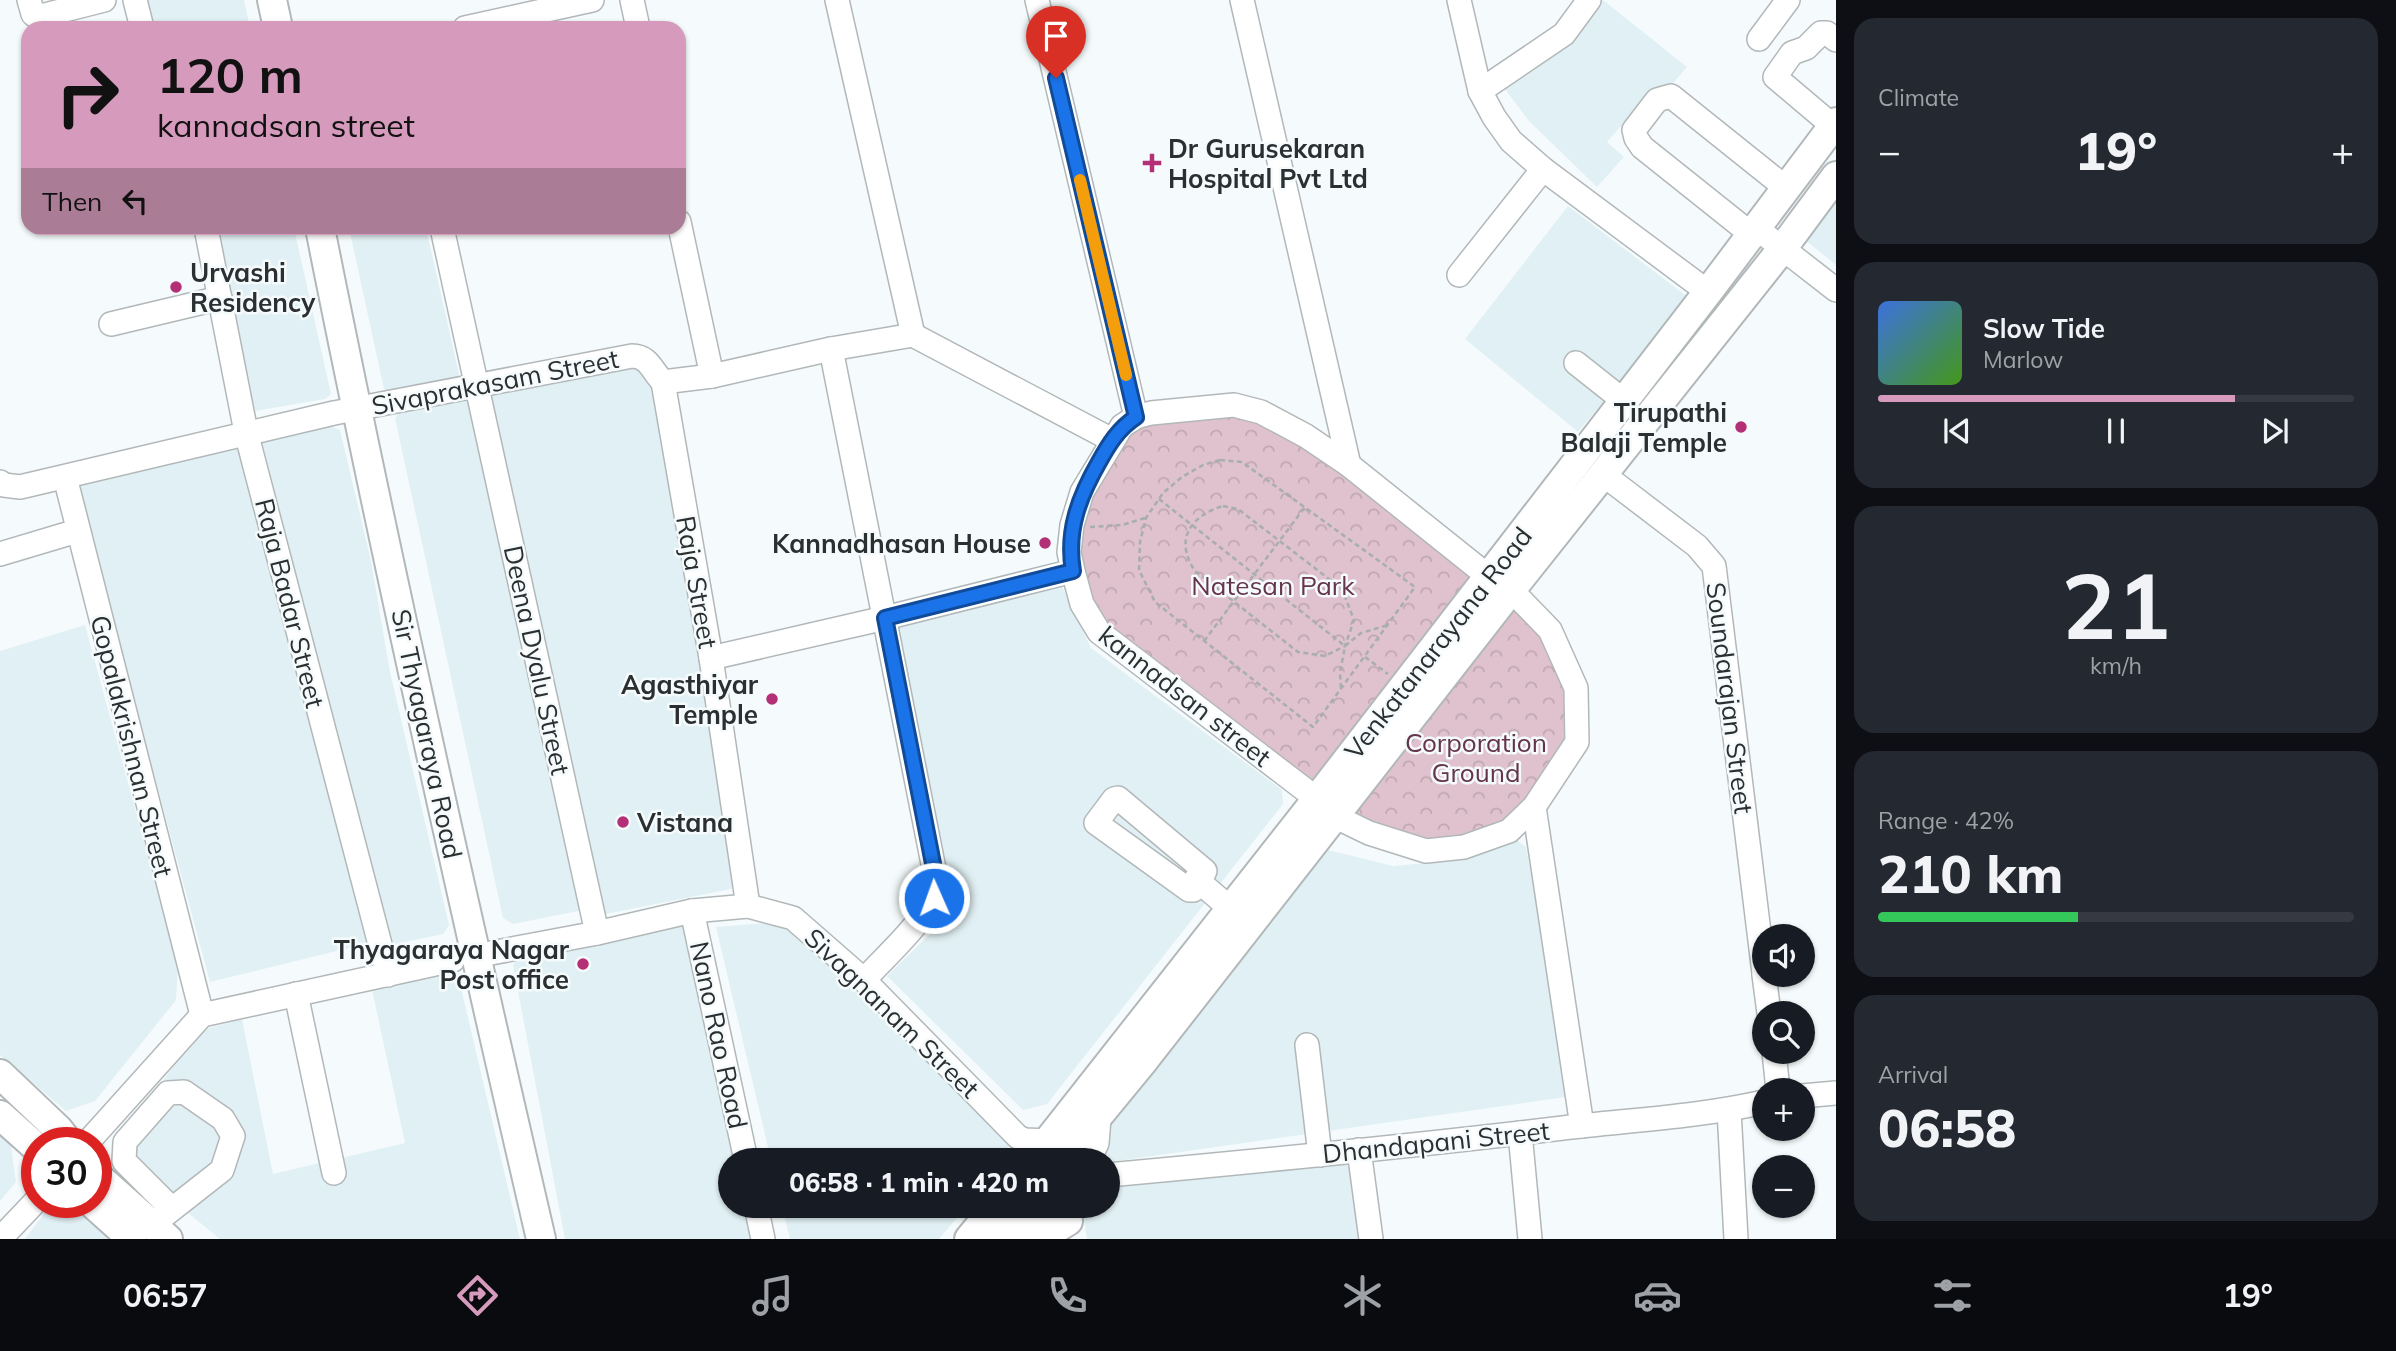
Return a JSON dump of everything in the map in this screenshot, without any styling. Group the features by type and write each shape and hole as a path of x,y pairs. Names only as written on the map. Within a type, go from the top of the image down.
{"main road":[{"path":"272,0 276,21"},
{"name":"Venkatanarayana Road","path":"1069,1148 1099,1118 1326,808 1500,583 1623,401 1789,183 1832,118"},
{"name":"Venkatanarayana Road","path":"1067,1148 1231,909 1326,808 1404,686 1604,475 1783,249 1836,176"},
{"name":"Sir Thyagaraya Road","path":"321,235 464,958 541,1239"},
{"path":"0,1074 56,1127"},
{"path":"0,1115 21,1134"},
{"path":"112,1189 156,1228"},
{"path":"112,1210 156,1228"},
{"path":"969,1239 986,1218"},
{"path":"1000,1239 1018,1218"},
{"path":"1039,1239 1065,1218"}],"street":[{"path":"29,0 33,14 37,17 104,0"},
{"path":"135,0 140,21"},
{"path":"496,21 592,0"},
{"path":"632,0 636,21"},
{"path":"837,0 913,335"},
{"path":"1037,0 1136,417"},
{"path":"1241,0 1349,465"},
{"path":"1459,0 1480,91 1511,141 1543,169 1708,292"},
{"path":"1480,91 1563,34 1589,0"},
{"path":"1759,39 1788,0"},
{"path":"1832,118 1775,77 1789,56 1806,48 1821,33 1827,33 1836,40"},
{"path":"1673,83 1789,183"},
{"path":"1789,183 1671,96 1657,100 1634,130 1643,147 1836,290"},
{"path":"1460,275 1543,169"},
{"name":"Raja Badar Street","path":"207,235 246,432 388,975"},
{"name":"Deena Dyalu Street","path":"444,235 597,933"},
{"path":"682,235 712,376"},
{"path":"111,324 220,298"},
{"path":"663,382 712,376 831,349 913,335 1112,440"},
{"path":"831,349 937,884 934,898 926,912 864,980"},
{"name":"Sivaprakasam Street","path":"0,482 20,487 246,432 632,356 642,356 663,382"},
{"path":"1576,363 1623,401"},
{"name":"Raja Street","path":"663,382 710,658 748,906"},
{"name":"kannadsan street","path":"1234,405 1273,418 1349,465 1500,583 1550,630 1576,688 1577,742 1534,807 1509,831 1464,847 1426,851 1369,833 1326,808 1098,632 1082,604 1073,571 1069,552 1072,525 1082,492 1112,440 1122,426 1136,417 1151,413 1234,405"},
{"name":"Soundarajan Street","path":"1604,475 1697,546 1714,566 1758,924"},
{"name":"Gopalakrishnan Street","path":"65,477 202,1015"},
{"path":"0,554 77,531"},
{"path":"710,658 1073,571"},
{"path":"1534,807 1582,1126"},
{"path":"1200,882 1231,909"},
{"name":"Sivagnanam Street","path":"202,1015 692,911 748,906 793,918 864,980 1018,1137 1043,1148"},
{"name":"Nano Rao Road","path":"692,911 743,1148"},
{"path":"296,994 334,1173"},
{"path":"101,1127 202,1015"},
{"path":"1307,1045 1320,1155"},
{"path":"184,1092 223,1119 233,1136 222,1170 156,1228 124,1161 125,1142 168,1093 184,1092"},
{"path":"1815,1095 1836,1093"},
{"name":"Dhandapani Street","path":"1120,1174 1320,1155 1728,1110 1752,1105"},
{"path":"1728,1110 1736,1239"},
{"path":"1520,1133 1530,1239"},
{"path":"1359,1150 1371,1239"},
{"path":"0,1239 21,1217"},
{"path":"759,1218 764,1239"},
{"path":"1027,1239 1065,1218"}],"path":[{"path":"1220,460 1242,462 1415,587 1313,727 1155,602 1139,570 1140,542 1146,518 1159,499 1182,477 1203,465 1220,460"},
{"path":"1159,499 1345,646"},
{"path":"1341,688 1340,673 1345,646 1354,620 1342,589 1238,509 1223,506 1207,511 1192,525 1186,540 1187,559 1195,571 1298,652 1325,656 1345,646 1361,633 1388,625"},
{"path":"1204,641 1305,507"},
{"path":"1072,525 1122,525 1146,518"},
{"path":"1364,656 1404,686"}],"shaded area":[{"path":"139,0 244,0 248,21 144,21"},
{"path":"1603,0 1687,67 1644,117 1634,111 1607,142 1624,157 1597,187 1529,121 1501,84"},
{"path":"1836,190 1836,265 1799,235"},
{"path":"1568,206 1689,298 1578,432 1465,339"},
{"path":"215,235 296,235 331,394 325,399 255,411"},
{"path":"351,235 428,235 461,383 394,394 384,389"},
{"path":"638,362 664,399 736,888 596,916 485,396"},
{"path":"472,396 588,909 513,924 503,918 395,418 401,410"},
{"path":"330,426 340,430 371,561 390,672 449,925 443,934 391,945 262,441"},
{"path":"241,442 369,943 210,982 75,481"},
{"path":"1062,586 1091,648 1282,790 1283,804 1047,1104 1023,1110 887,976 935,929 951,899 898,622"},
{"path":"85,625 178,966 176,1000 95,1101 66,1111 0,1055 0,651"},
{"path":"1517,840 1526,847 1573,1096 1120,1161 1120,1148 1090,1148 1087,1139 1328,850 1393,866 1448,861"},
{"path":"679,921 693,933 736,1148 718,1148 718,1218 750,1218 754,1239 565,1239 513,965 521,953"},
{"path":"794,921 1008,1134 1009,1148 768,1148 716,927"},
{"path":"449,968 458,975 520,1239 220,1239 127,1163 126,1133 198,1031 242,1019 273,1174 405,1143 371,985"},
{"path":"0,1136 11,1146 16,1182 0,1201"},
{"path":"1347,1153 1360,1239 1087,1239 1084,1218 1120,1218 1120,1186"},
{"path":"41,1218 94,1218 119,1239 25,1239"},
{"path":"785,1218 957,1218 939,1239 790,1239"}],"green space":[{"name":"Natesan Park","path":"1266,413 1481,575 1314,792 1101,629 1076,570 1080,489 1146,414"},
{"name":"Corporation Ground","path":"1505,598 1548,635 1573,690 1573,742 1509,827 1428,847 1342,814"}],"slow traffic":[{"path":"1080,180 1126,375"}],"place":[{"name":"Dr Gurusekaran Hospital Pvt Ltd","path":"1152,163"},
{"name":"Urvashi Residency","path":"176,287"},
{"name":"Tirupathi Balaji Temple","path":"1741,427"},
{"name":"Kannadhasan House","path":"1045,543"},
{"name":"Agasthiyar Temple","path":"772,699"},
{"name":"Vistana","path":"623,822"},
{"name":"Thyagaraya Nagar Post office","path":"583,964"}],"route":[{"path":"934,898 937,884 885,618 1073,571 1069,552 1072,525 1082,492 1122,426 1136,417 1056,78"}]}
